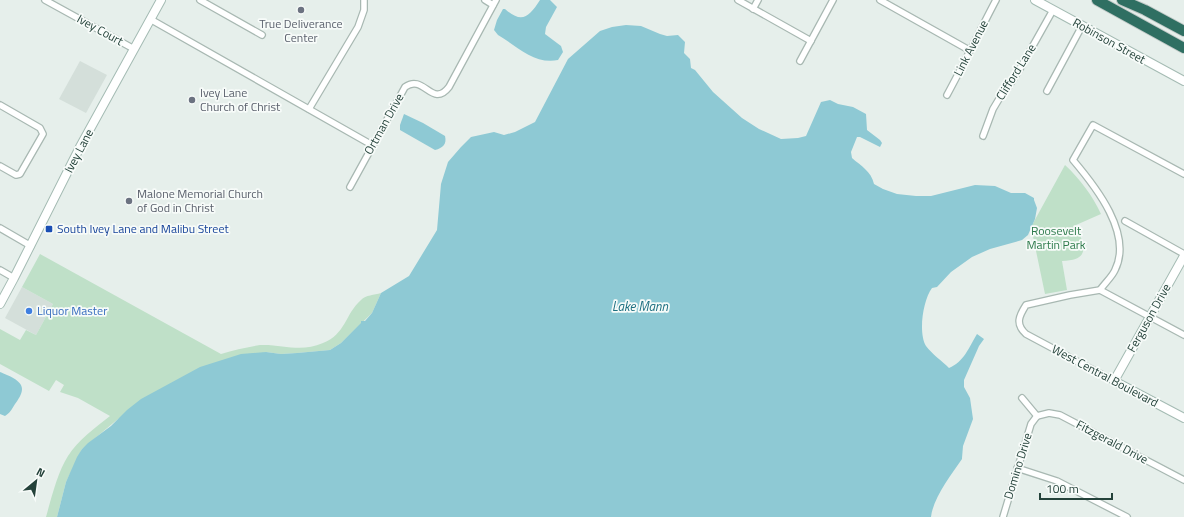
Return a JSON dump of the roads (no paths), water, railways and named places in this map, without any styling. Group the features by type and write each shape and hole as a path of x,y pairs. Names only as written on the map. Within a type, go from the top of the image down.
{"highway":[{"path":"1097,0 1184,48"},
{"path":"1122,0 1145,10 1184,31"},
{"path":"1135,0 1145,10"}],"street":[{"name":"Ivey Court","path":"45,0 134,49"},
{"name":"Ivey Lane","path":"0,304 31,246 80,147 161,0"},
{"path":"200,0 262,36"},
{"path":"309,109 358,27 364,10 364,0"},
{"path":"485,0 494,2"},
{"path":"738,0 811,41"},
{"path":"753,9 758,0"},
{"path":"800,61 833,0"},
{"path":"880,0 970,50"},
{"name":"Link Avenue","path":"947,95 996,0"},
{"name":"Robinson Street","path":"1035,0 1184,81"},
{"name":"Ortman Drive","path":"350,186 405,87 414,83 434,94 439,95 445,91 449,87 494,2"},
{"name":"Clifford Lane","path":"983,136 993,109 1021,67 1053,10"},
{"path":"150,19 372,145"},
{"path":"1047,91 1082,26"},
{"path":"0,105 40,128 43,134 20,174 16,175 0,166"},
{"path":"1184,174 1093,125 1073,160 1097,189 1112,216 1120,243 1119,257 1115,271 1100,290 1184,335"},
{"path":"1125,221 1184,255"},
{"path":"0,228 31,246"},
{"name":"Ferguson Drive","path":"1114,381 1184,255"},
{"path":"0,270 14,278"},
{"name":"West Central Boulevard","path":"1100,290 1026,305 1020,314 1019,323 1021,329 1026,334 1184,418"},
{"path":"1022,398 1037,416"},
{"name":"Fitzgerald Drive","path":"1037,416 1049,413 1060,415 1184,480"},
{"name":"Domino Drive","path":"1003,517 1030,424 1037,416"},
{"path":"1017,468 1057,481 1127,517"}],"water":[{"path":"540,0 550,0 557,7 546,27 545,34 561,46 563,52 558,60 542,60 526,54 498,35 494,30 503,9 511,14 521,17 529,14"},
{"name":"Lake Mann","path":"626,25 641,26 667,36 678,35 685,42 684,53 690,59 691,68 695,70 713,92 742,118 759,129 781,139 806,136 821,102 830,100 838,104 853,107 866,114 867,130 882,143 880,147 857,137 851,152 852,158 868,172 873,179 874,184 883,189 897,194 931,196 975,185 995,186 1011,193 1025,193 1034,198 1037,208 1035,219 1028,235 1022,240 990,249 972,257 951,272 937,287 932,288 926,300 922,333 926,346 949,368 959,362 969,349 977,334 984,339 979,346 964,380 964,387 970,398 973,419 963,446 962,459 948,479 935,502 931,517 57,517 66,482 82,449 111,426 141,399 200,367 241,354 266,352 281,354 330,350 341,343 361,323 361,321 365,321 372,313 381,293 409,276 437,230 441,184 448,162 461,147 471,137 494,132 504,135 515,132 535,122 568,59 600,31"},
{"path":"404,114 445,136 444,145 435,150 400,130 400,125"},
{"path":"0,372 17,380 22,389 19,399 11,411 5,416 0,414"}],"place":[{"name":"True Deliverance Center","path":"301,10"},
{"name":"Ivey Lane Church of Christ","path":"192,100"},
{"name":"Malone Memorial Church of God in Christ","path":"129,201"},
{"name":"South Ivey Lane and Malibu Street","path":"49,229"},
{"name":"Liquor Master","path":"29,311"}],"park label":[{"name":"Roosevelt Martin Park","path":"1056,238"}]}
